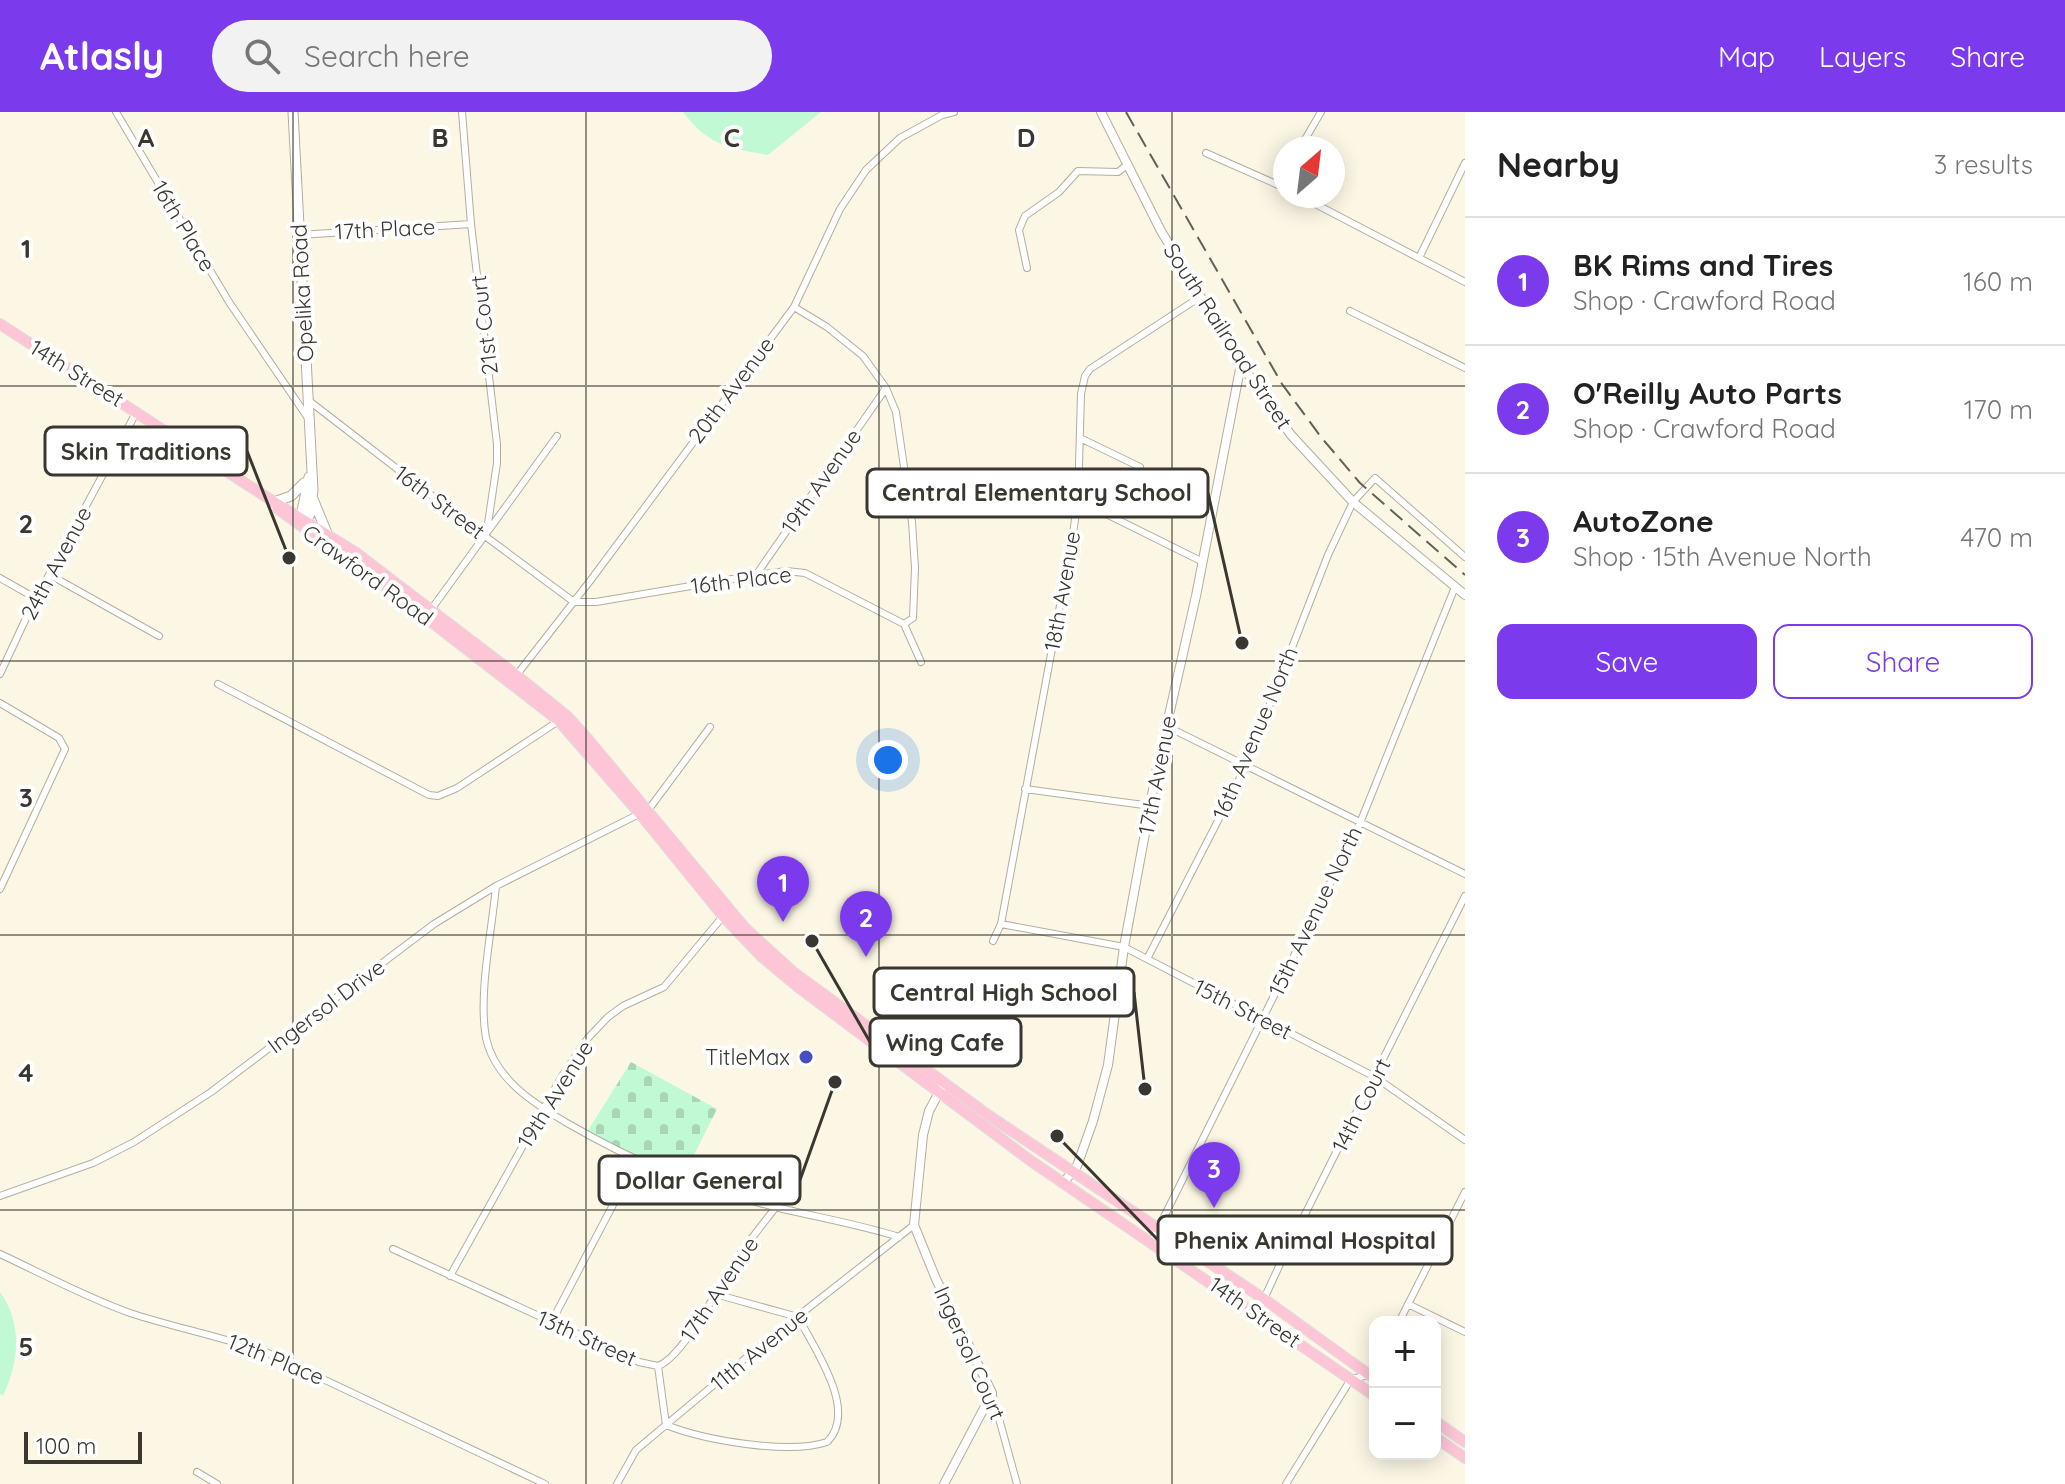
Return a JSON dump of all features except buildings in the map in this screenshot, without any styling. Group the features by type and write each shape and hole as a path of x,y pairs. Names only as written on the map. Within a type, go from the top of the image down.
{"main road":[{"name":"Opelika Road","path":"293,112 312,497 304,522"},
{"name":"14th Street","path":"0,324 274,502"},
{"name":"Opelika Road","path":"304,522 305,490 310,474"},
{"path":"274,502 299,491 310,474"},
{"path":"312,497 327,533"},
{"name":"Crawford Road","path":"274,502 279,510 327,533 563,719 645,812 762,957 798,987 941,1088"},
{"name":"Crawford Road","path":"304,522 343,554 428,614"},
{"name":"14th Street","path":"941,1088 1073,1171 1369,1370"},
{"name":"14th Street","path":"941,1088 1031,1161 1369,1392"},
{"path":"1441,1425 1465,1442"},
{"path":"1441,1441 1465,1458"}],"street":[{"name":"16th Place","path":"116,112 229,302 308,418"},
{"name":"21st Court","path":"462,112 471,224 497,444 486,537"},
{"name":"20th Avenue","path":"514,679 794,307 840,209 866,170 900,138 942,115 954,112"},
{"name":"South Railroad Street","path":"1101,112 1161,231 1200,297 1241,364 1309,457 1353,502 1465,595"},
{"path":"1307,136 1321,112"},
{"path":"1206,153 1273,183"},
{"path":"1419,258 1465,163"},
{"path":"1027,268 1019,230 1025,216 1059,192 1078,171 1118,172 1127,165"},
{"path":"1323,208 1465,282"},
{"name":"17th Place","path":"299,235 471,224"},
{"name":"18th Avenue","path":"993,941 1001,924 1078,500 1082,385 1090,369 1200,297"},
{"path":"794,307 827,327 863,356 886,388 896,412 913,537 915,608 913,618 904,624 921,662"},
{"path":"1350,311 1465,368"},
{"name":"17th Avenue","path":"1064,1182 1073,1171 1093,1121 1108,1065 1124,947 1241,364"},
{"name":"19th Avenue","path":"756,575 886,388"},
{"name":"16th Street","path":"307,399 574,602"},
{"name":"24th Avenue","path":"0,674 137,411"},
{"path":"428,614 557,436"},
{"path":"1080,438 1140,467"},
{"name":"16th Avenue North","path":"1147,959 1246,766 1328,555 1353,502 1375,478 1465,557"},
{"path":"1078,500 1201,561"},
{"name":"16th Place","path":"574,602 596,602 786,571 805,573 904,624"},
{"path":"50,575 159,636"},
{"path":"0,578 37,599"},
{"name":"15th Avenue North","path":"1152,1241 1360,823 1455,587"},
{"path":"218,684 429,795 448,793 563,719"},
{"path":"0,703 59,738 65,749 0,889"},
{"path":"1166,726 1465,874"},
{"path":"645,812 710,727"},
{"path":"468,780 475,789"},
{"path":"1025,789 1151,806"},
{"name":"Ingersol Drive","path":"0,1196 93,1163 174,1118 434,924 496,886 645,812"},
{"path":"496,886 484,1012 487,1039 496,1065 515,1087 544,1110 636,1161 690,1182 776,1207 852,1223 899,1237"},
{"name":"14th Court","path":"1257,1314 1465,896"},
{"name":"19th Avenue","path":"450,1276 562,1076 588,1038 623,1006 664,987 726,913"},
{"name":"15th Street","path":"1001,924 1124,947 1375,1077 1465,1140"},
{"path":"914,1225 923,1135 941,1088"},
{"path":"552,1321 636,1161"},
{"path":"1402,1316 1465,1192"},
{"name":"17th Avenue","path":"658,1366 674,1356 735,1261 776,1207"},
{"name":"11th Avenue","path":"617,1484 636,1450 914,1225"},
{"name":"Ingersol Court","path":"914,1225 936,1279 992,1393 1017,1484"},
{"name":"13th Street","path":"393,1249 639,1362 658,1366 666,1425"},
{"name":"12th Place","path":"0,1254 91,1298 134,1314 224,1337 268,1353 545,1484"},
{"path":"666,1425 717,1440 810,1446 827,1442 839,1419 838,1401 828,1375 798,1317 715,1294"},
{"path":"1408,1304 1465,1332"},
{"path":"1286,1484 1351,1379 1369,1374"},
{"path":"944,1484 992,1393"},
{"path":"197,1472 217,1484"}],"green space":[{"path":"683,112 821,112 768,155 720,144 702,132"},
{"path":"631,1062 717,1109 684,1175 637,1157 587,1132"},
{"path":"0,1292 12,1317 16,1343 13,1369 3,1396 0,1394"}],"railway":[{"path":"1126,112 1282,384 1360,483 1465,575"}],"place":[{"name":"Skin Traditions","path":"289,558"},
{"name":"Central Elementary School","path":"1242,643"},
{"name":"BK Rims and Tires","path":"783,922"},
{"name":"Wing Cafe","path":"812,941"},
{"name":"O'Reilly Auto Parts","path":"866,957"},
{"name":"TitleMax","path":"806,1057"},
{"name":"Dollar General","path":"835,1082"},
{"name":"Central High School","path":"1145,1089"},
{"name":"Phenix Animal Hospital","path":"1057,1136"},
{"name":"AutoZone","path":"1214,1208"}]}
